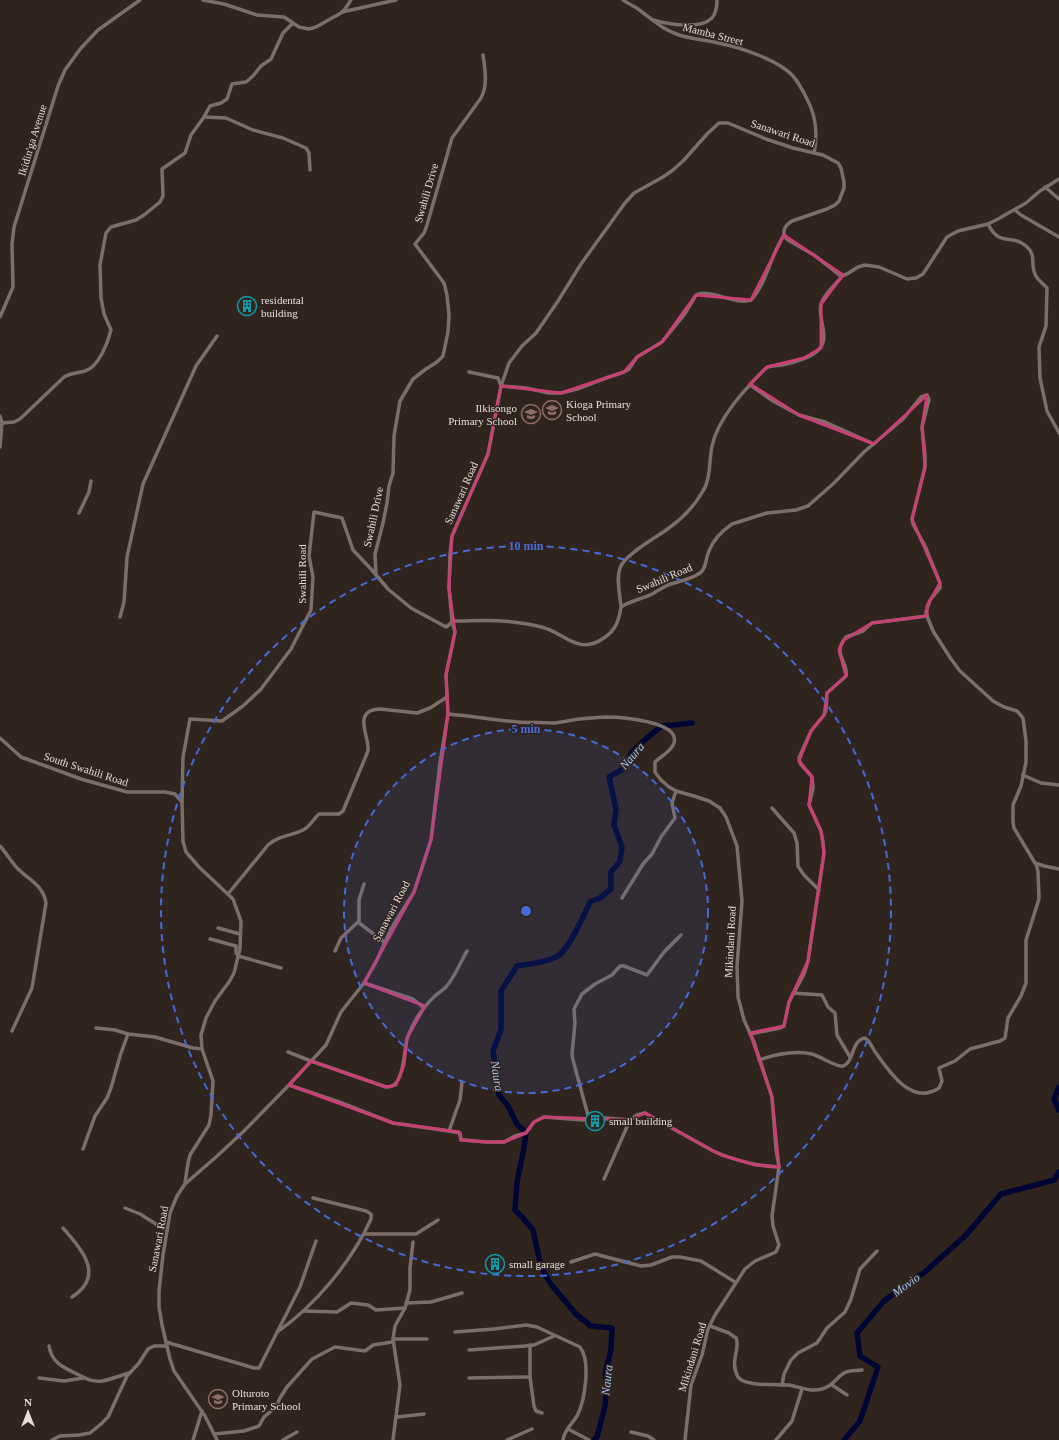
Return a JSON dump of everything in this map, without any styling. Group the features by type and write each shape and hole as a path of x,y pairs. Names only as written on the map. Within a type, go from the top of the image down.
{"street":[{"name":"Ikidin'ga Avenue","path":"0,317 13,287 12,244 14,227 62,77 81,48 98,30 140,0"},
{"path":"203,0 224,2 257,15 284,17 302,28 312,28 340,13 345,9 351,0"},
{"path":"340,13 396,0"},
{"name":"Mamba Street","path":"623,0 639,9 664,29 679,35 727,45 768,59 784,68 792,75 803,90 813,112 816,129 814,152"},
{"path":"652,20 675,24 697,24 707,21 712,17 715,11 717,0"},
{"path":"2,423 14,422 20,419 64,377 87,370 96,364 111,330 103,310 101,298 100,265 106,233 112,227 136,220 160,202 162,196 162,169 183,155 192,132 204,117 210,106 221,103 227,99 232,84 246,82 271,59 282,33 293,23"},
{"name":"Swahili Drive","path":"377,576 375,554 393,473 394,436 400,401 413,379 437,362 442,356 448,332 449,316 444,283 415,244 424,233 427,226 452,138 484,92 485,73 483,55"},
{"path":"204,117 226,118 253,130 285,138 306,148 309,152 310,170"},
{"name":"Sanawari Road","path":"217,1440 202,1411 174,1371 166,1344 160,1315 159,1297 163,1255 174,1203 184,1184 216,1157 326,1046 341,1012 364,983 376,962 384,942 414,892 431,840 440,763 448,714 446,675 455,632 452,621 449,588 452,536 488,454 501,386 509,363 522,346 536,333 581,264 625,203 634,193 673,170 684,160 714,126 721,122 728,123 766,139 793,148 814,152 833,160 841,168 844,182 842,195 835,205 792,221 785,227 784,235"},
{"path":"621,607 620,566 625,559 669,528 685,515 694,505 706,485 712,446 718,428 735,403 750,385 768,366 782,365 804,358 821,348 823,338 820,313 821,304 829,290 843,275 865,265 879,267 907,279 916,278 923,274 947,237 958,231 988,224 1015,210 1045,187 1059,179"},
{"path":"1045,187 1059,199"},
{"path":"1015,210 1059,237"},
{"path":"988,224 992,232 997,237 1022,243 1028,248 1033,255 1036,276 1047,288 1046,326 1039,347 1040,378 1047,411 1059,433"},
{"path":"469,372 498,378 501,386 526,388 549,393 560,393 577,389 624,372 629,369 637,357 658,345 665,338 684,315 696,295 702,294 742,301 751,300 760,285 777,246 784,235 788,240 814,255 837,273 843,275"},
{"path":"120,617 124,602 126,557 142,488 196,366 217,336"},
{"path":"750,385 773,401 799,415 824,422 874,444"},
{"name":"Swahili Road","path":"182,802 183,757 190,718 222,721 243,706 261,689 290,649 311,610 313,577 309,556 314,512 342,518 353,550 388,589 410,608 446,627 452,621 512,621 544,627 570,641 585,646 598,642 607,636 618,622 621,607 652,594 668,585 686,580 701,572 705,567 708,553 716,538 723,530 732,524 767,513 796,510 808,506 834,483 852,463 903,419 921,397 927,394 928,400 922,427 925,455 924,467 912,519 940,583 940,588 927,606 927,616"},
{"path":"0,416 2,423 0,447"},
{"path":"79,513 89,492 91,481"},
{"path":"750,1034 784,1026 788,1005 807,966 824,858 824,842 809,805 813,788 812,777 800,763 799,758 811,731 824,716 826,710 827,693 846,676 846,671 840,654 841,646 846,637 863,631 872,623 927,616 933,631 960,671 994,701 1004,707 1017,711 1023,718 1026,752 1023,776 1013,805 1013,822 1014,828 1030,858 1036,864 1038,871 1039,899 1026,940 1026,983 1022,996 1009,1014 1006,1035 1003,1040 970,1049 955,1061 939,1068 942,1086 936,1090 922,1094 916,1093 901,1083 882,1062 869,1041 865,1038 857,1044 850,1057 849,1063 841,1067 819,1057 802,1053 777,1054 759,1060"},
{"path":"228,894 268,845 283,835 303,830 319,814 339,814 343,811 368,751 368,744 363,727 364,719 368,714 376,710 417,713 426,710 447,697"},
{"name":"Mikindani Road","path":"448,714 519,722 554,723 608,717 623,718 660,725 671,732 674,744 665,755 655,762 654,772 668,787 676,791 709,801 720,808 726,818 737,846 742,901 737,952 738,997 744,1020 772,1097 775,1142 779,1167 772,1216 773,1226 779,1245 776,1252 749,1265 735,1282 715,1315 710,1326 702,1355 690,1384 685,1440"},
{"name":"South Swahili Road","path":"0,738 21,756 81,779 127,792 165,792 175,794 182,802"},
{"path":"1023,776 1041,782 1059,785"},
{"path":"622,898 642,864 652,854 661,837 675,818 672,803 676,791"},
{"path":"182,802 183,841 186,852 233,899 241,920 240,949 234,973 215,1001 206,1018 201,1035 202,1048 213,1081 211,1116 209,1125 190,1155 184,1184"},
{"path":"772,808 794,834 797,843 798,866 818,890"},
{"path":"0,846 18,868 39,887 46,904 32,988 12,1030"},
{"path":"1036,864 1059,869"},
{"path":"335,951 341,938 358,922 359,897 364,884"},
{"path":"358,922 384,942"},
{"path":"218,928 240,934"},
{"path":"589,1119 572,1054 576,1023 575,1007 582,994 595,984 612,975 620,966 624,966 647,975 664,952 681,935"},
{"path":"210,939 236,946 236,954 238,956"},
{"path":"288,1052 386,1087 394,1086 404,1064 407,1038 418,1016 424,1008 446,987 467,951"},
{"path":"238,956 281,968"},
{"path":"364,983 413,999 424,1008"},
{"path":"793,993 822,995 828,1007 835,1013 838,1035 850,1057"},
{"path":"96,1028 118,1030 128,1034 155,1037 193,1048 202,1048"},
{"path":"83,1150 95,1116 107,1098 111,1088 128,1034"},
{"path":"449,1132 460,1100 462,1082"},
{"path":"289,1085 393,1123 460,1133 461,1140 504,1142 515,1136 526,1133 534,1122 544,1117 630,1120"},
{"path":"604,1179 630,1120 637,1115 645,1113 721,1155 755,1165 779,1167"},
{"path":"277,1332 303,1311 318,1296 352,1254 371,1219 369,1212 358,1208 313,1198"},
{"path":"125,1208 140,1214 167,1231"},
{"path":"364,1234 416,1234 438,1220"},
{"path":"63,1228 85,1255 88,1268 88,1277 84,1286 80,1292 72,1297"},
{"path":"52,1440 60,1436 78,1436 90,1433 105,1421 112,1409 126,1376 149,1348 154,1346 166,1344 218,1359 257,1368 261,1366 300,1287 316,1241"},
{"path":"394,1440 400,1385 392,1341 395,1326 406,1303 411,1284 410,1268 413,1242"},
{"path":"782,1385 784,1374 791,1360 798,1353 817,1343 827,1328 845,1312 851,1299 860,1269 877,1251"},
{"path":"571,1262 595,1254 641,1266 672,1257 680,1257 701,1261 735,1282"},
{"path":"406,1303 431,1302 462,1293"},
{"path":"303,1311 337,1312 350,1303 368,1305 376,1310 404,1308"},
{"path":"455,1332 494,1330 526,1324 537,1327 580,1347 584,1355 586,1379 583,1398 577,1416 564,1434 563,1440"},
{"path":"710,1326 730,1333 736,1338 738,1343 734,1363 736,1372 741,1379 762,1384 790,1385 802,1389 819,1389 832,1385 844,1374 862,1370"},
{"path":"469,1350 518,1347 530,1345 554,1336"},
{"path":"214,1434 244,1431 259,1426 264,1418 276,1407 282,1395 305,1366 312,1359 331,1348 336,1347 365,1350 373,1344 392,1341 427,1339"},
{"path":"530,1345 530,1377 534,1406 536,1411 542,1413"},
{"path":"49,1346 51,1354 59,1364 68,1371 88,1381 102,1381 130,1373"},
{"path":"470,1378 530,1377"},
{"path":"39,1378 64,1381 83,1378"},
{"path":"832,1385 847,1395"},
{"path":"776,1440 792,1421 802,1389"},
{"path":"193,1440 202,1411"},
{"path":"396,1417 424,1414"},
{"path":"507,1440 532,1429"},
{"path":"568,1429 589,1440"},
{"path":"283,1440 297,1432"},
{"path":"631,1432 648,1436 654,1440"}],"highlighted area":[{"path":"784,235 843,275 821,304 821,348 804,358 767,367 750,384 799,415 874,444 927,395 922,427 925,467 912,519 940,583 927,606 927,616 872,623 844,640 839,650 846,676 827,693 824,715 811,731 799,761 812,777 809,805 821,831 824,853 808,961 789,1002 784,1026 750,1033 772,1097 779,1167 755,1165 721,1155 645,1113 630,1120 544,1117 534,1122 526,1133 504,1142 486,1142 461,1140 459,1132 393,1123 289,1085 311,1061 386,1087 396,1085 404,1065 407,1038 425,1006 364,983 414,892 431,840 448,714 446,675 455,632 449,588 452,536 488,454 501,386 561,393 624,372 637,357 662,342 696,295 751,300"}],"waterway":[{"name":"Naura","path":"594,1440 597,1437 605,1406 607,1385 605,1374 611,1350 612,1328 591,1326 576,1314 550,1283 541,1267 533,1230 515,1210 517,1182 526,1133 517,1124 508,1106 499,1095 493,1051 501,1030 501,991 517,966 547,961 561,954 570,941 590,902 600,898 611,889 611,872 620,861 622,847 614,825 616,809 609,777 625,768 632,752 662,726 692,723"},
{"name":"Movio","path":"1059,1087 1054,1099 1059,1110"},
{"name":"Movio","path":"844,1440 860,1421 878,1367 860,1356 857,1333 884,1301 926,1271 966,1235 1001,1194 1054,1180 1059,1172"}],"place":[{"name":"residental building","path":"247,306"},
{"name":"Kioga Primary School","path":"552,410"},
{"name":"Ilkisongo Primary School","path":"531,414"},
{"name":"small building","path":"595,1121"},
{"name":"small garage","path":"495,1264"},
{"name":"Olturoto Primary School","path":"218,1399"}]}
